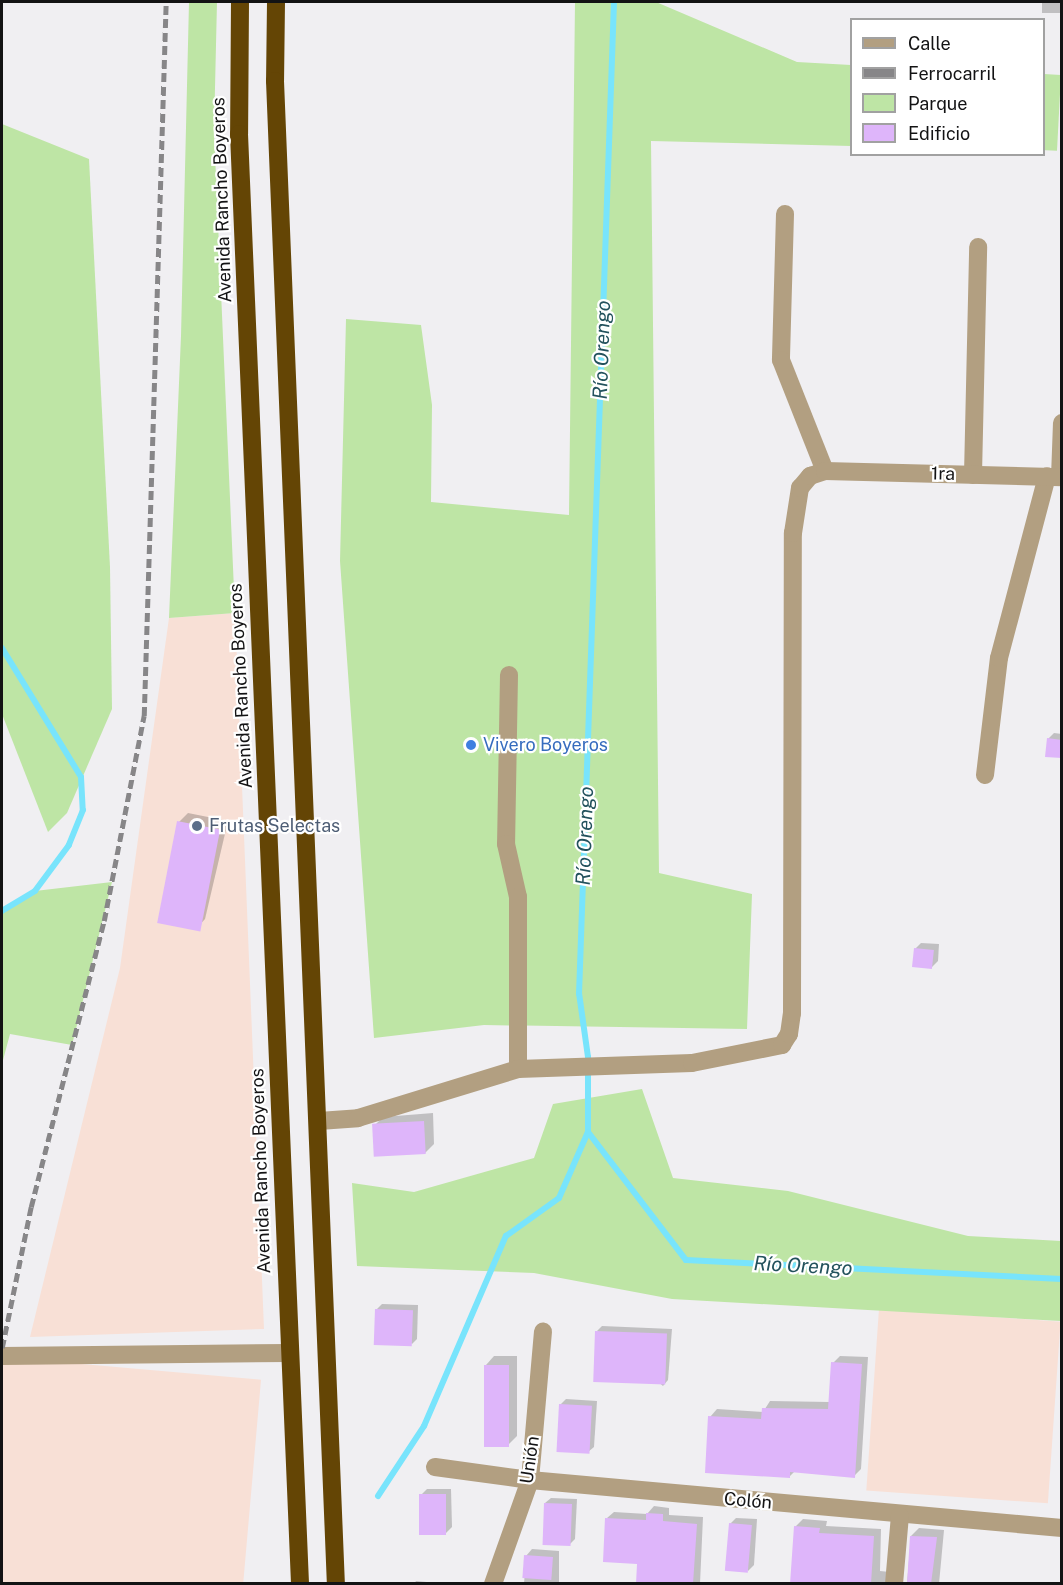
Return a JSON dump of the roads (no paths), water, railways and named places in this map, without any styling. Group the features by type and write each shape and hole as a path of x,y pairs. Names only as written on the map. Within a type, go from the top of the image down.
{"highway":[{"name":"Avenida Rancho Boyeros","path":"240,2 239,134 300,1584"},
{"path":"276,2 278,164 319,1121 336,1584"}],"street":[{"path":"319,1121 358,1118 518,1069 692,1063 764,1051 782,1045 789,1034 793,532 800,488 810,476 825,471 781,360 785,214"},
{"path":"973,475 978,247"},
{"path":"985,775 999,658 1056,476 1062,423"},
{"name":"1ra","path":"825,471 1056,476"},
{"path":"509,675 506,844 518,897 518,1069"},
{"name":"Unión","path":"493,1584 530,1480 543,1332"},
{"path":"2,1356 289,1353"},
{"name":"Colón","path":"435,1467 530,1480 900,1516 1062,1528"},
{"path":"894,1584 900,1516"}],"waterway":[{"name":"Río Orengo","path":"614,2 579,993 588,1057 588,1132 686,1260 1062,1279"},
{"path":"2,648 81,777 83,810 69,845 35,891 2,911"},
{"path":"378,1496 424,1426 506,1236 559,1198 588,1132"}],"railway":[{"path":"2,1348 31,1207 104,921 144,716 166,2"}],"place":[{"name":"Vivero Boyeros","path":"471,745"},
{"name":"Frutas Selectas","path":"197,826"}]}
